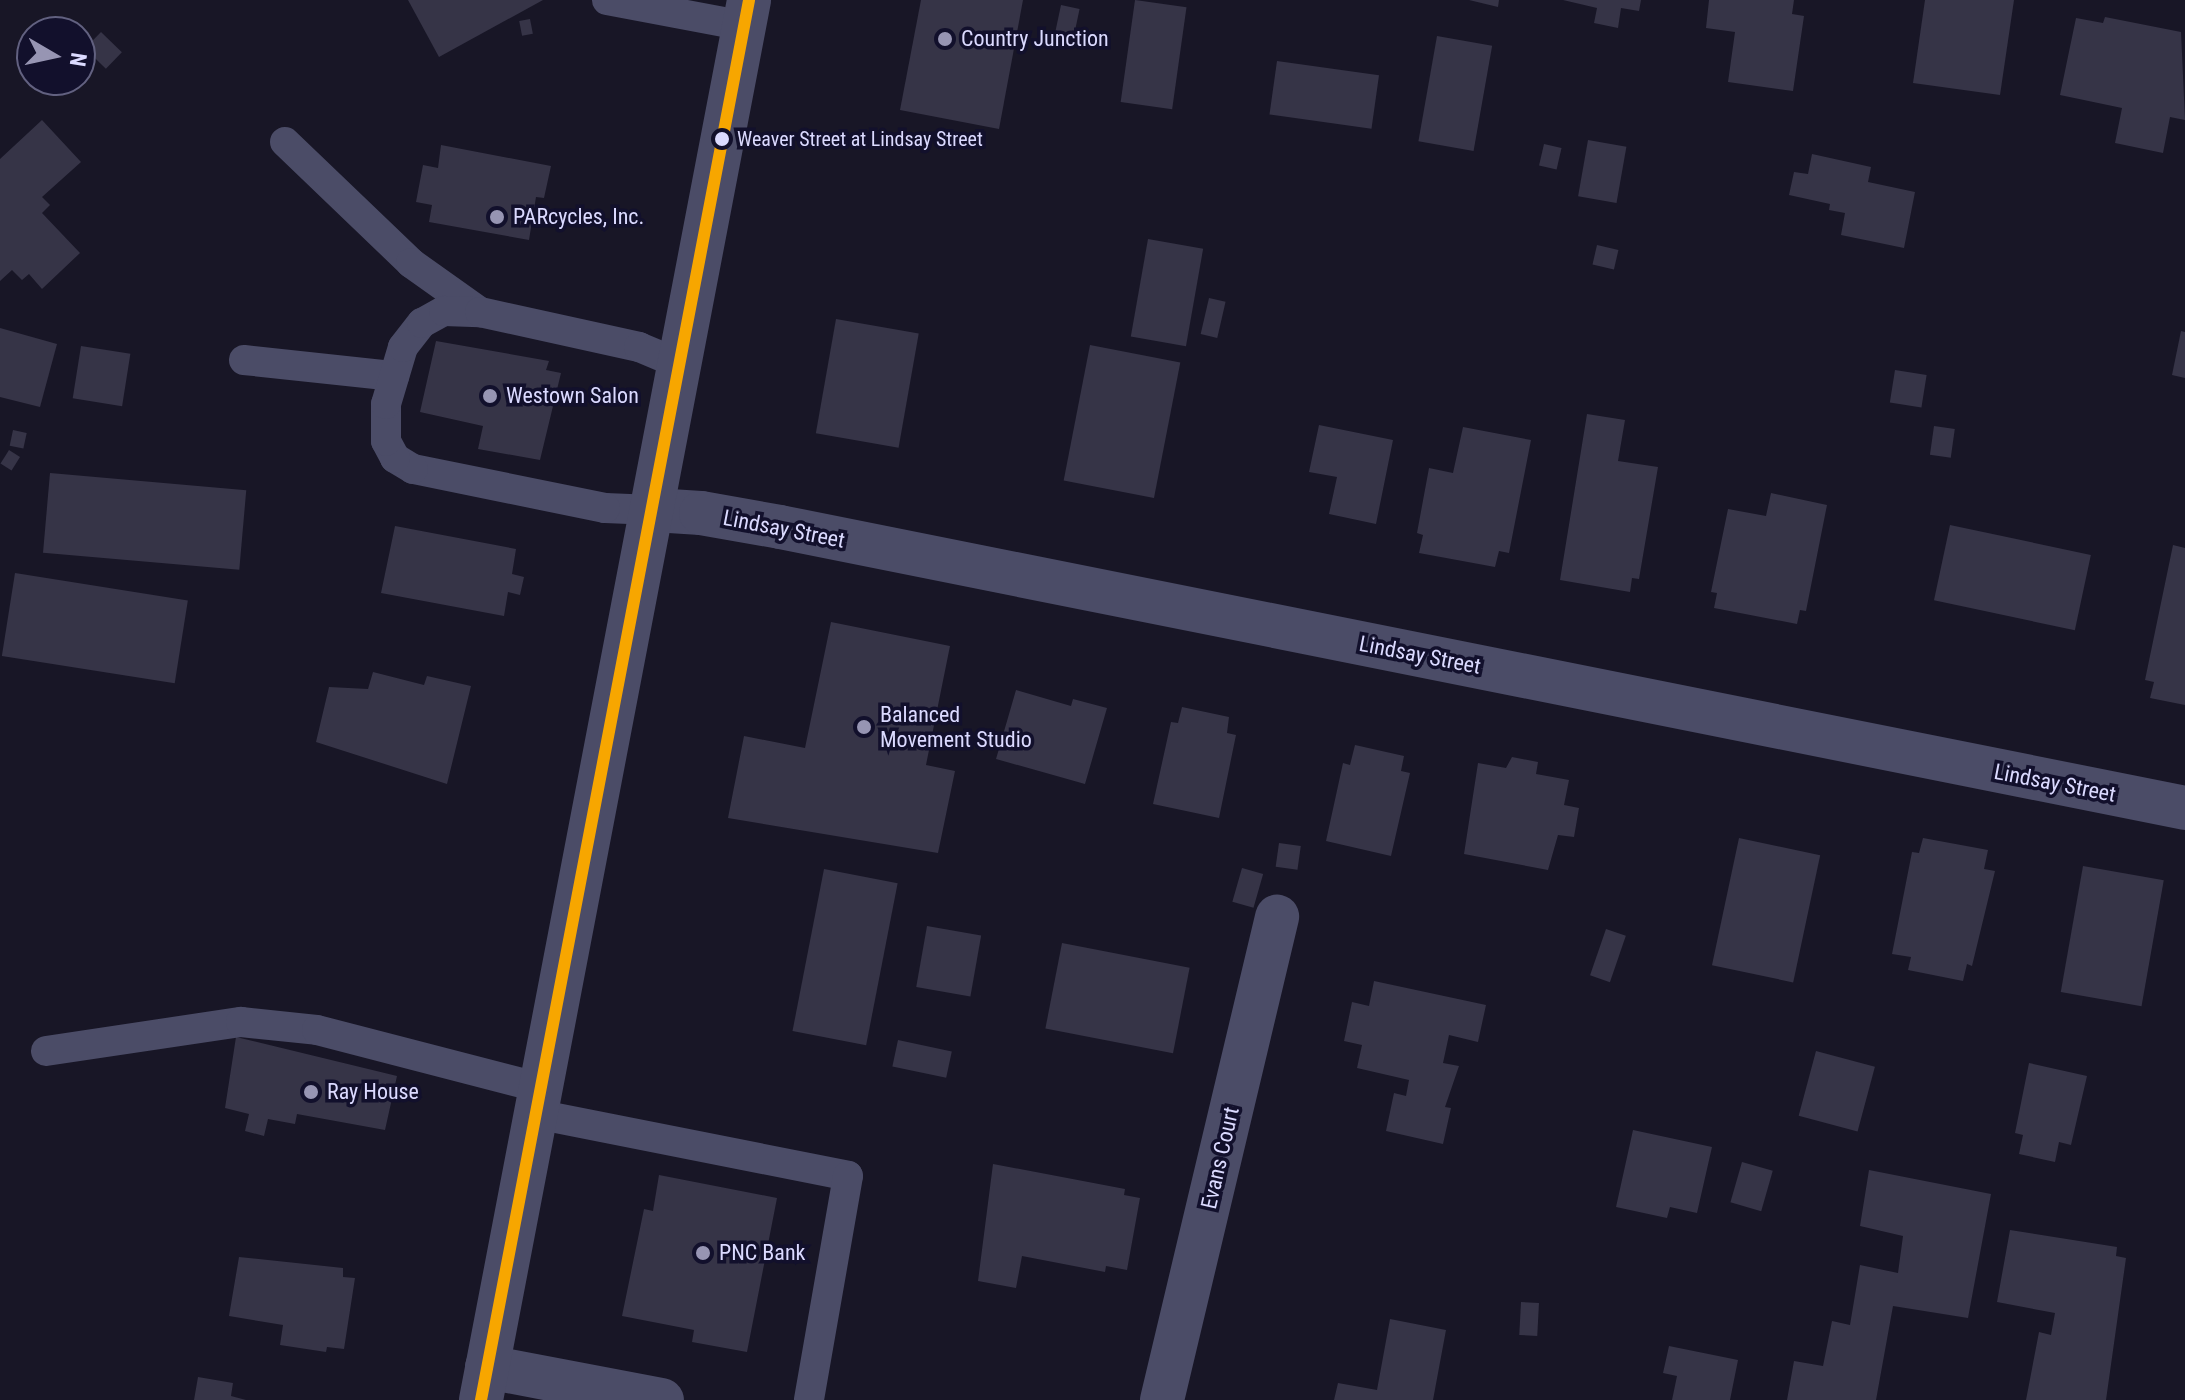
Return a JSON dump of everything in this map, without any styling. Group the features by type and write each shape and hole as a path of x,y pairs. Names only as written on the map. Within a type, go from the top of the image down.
{"street":[{"path":"662,1400 484,1384 682,365 747,13"},
{"name":"Lindsay Street","path":"654,510 701,513 796,530 2185,808"},
{"name":"Evans Court","path":"1162,1400 1277,917"}],"lane":[{"path":"607,0 747,13"},
{"path":"285,142 411,263 480,312"},
{"path":"654,510 605,508 413,469 395,458 386,441 386,404 403,347 422,323 444,311 480,312 639,347 682,365"},
{"path":"244,360 394,376"},
{"path":"46,1051 241,1022 317,1030 539,1101 848,1176 809,1400"}],"building":[{"path":"408,0 543,0 439,57"},
{"path":"921,0 1023,0 999,129 900,110"},
{"path":"1135,0 1186,7 1172,109 1121,102"},
{"path":"1469,0 1499,0 1498,7"},
{"path":"1563,0 1641,0 1639,11 1621,8 1618,28 1594,23 1597,8"},
{"path":"1709,0 1794,0 1792,14 1804,16 1793,91 1728,82 1735,32 1706,28"},
{"path":"1925,0 2014,0 2000,95 1913,83"},
{"path":"1061,5 1080,9 1071,47 1053,43"},
{"path":"2105,17 2181,32 2185,120 2170,117 2163,153 2115,143 2122,108 2060,95 2076,18 2103,23"},
{"path":"530,19 533,34 522,36 519,21"},
{"path":"101,32 122,52 106,69 96,59 96,37"},
{"path":"1437,36 1492,46 1474,151 1418,141"},
{"path":"1277,61 1379,75 1371,129 1269,114"},
{"path":"42,120 81,162 42,197 50,205 42,213 80,253 42,289 29,274 22,280 12,270 0,281 0,159"},
{"path":"1588,140 1626,147 1617,203 1578,196"},
{"path":"1544,144 1562,148 1557,169 1539,165"},
{"path":"441,145 551,166 544,198 536,197 529,240 429,222 432,205 416,202 423,165 438,168"},
{"path":"1812,154 1871,167 1868,182 1915,192 1904,248 1841,235 1845,213 1829,210 1830,204 1789,195 1794,172 1808,174"},
{"path":"1148,239 1203,249 1186,346 1131,336"},
{"path":"1597,245 1618,250 1614,269 1593,264"},
{"path":"1209,298 1226,302 1217,338 1201,334"},
{"path":"836,319 919,334 899,448 816,433"},
{"path":"0,328 57,344 40,407 0,397"},
{"path":"2181,331 2185,332 2185,378 2172,375"},
{"name":"Westown Salon","path":"436,341 549,361 546,370 561,373 540,460 478,449 483,426 420,412"},
{"path":"1090,345 1180,363 1154,498 1064,480"},
{"path":"81,346 130,354 122,406 73,398"},
{"path":"1895,370 1927,375 1921,408 1890,403"},
{"path":"1587,414 1625,420 1618,461 1658,467 1639,579 1632,578 1630,592 1560,580"},
{"path":"1319,425 1393,440 1376,524 1329,514 1337,477 1309,472"},
{"path":"1934,426 1955,429 1951,458 1930,455"},
{"path":"1463,427 1531,440 1509,553 1499,551 1495,567 1419,553 1423,535 1417,533 1429,468 1453,473"},
{"path":"13,430 27,433 23,449 10,446"},
{"path":"9,450 20,457 12,470 1,464"},
{"path":"50,473 246,490 239,570 43,553"},
{"path":"1771,493 1827,505 1806,611 1800,610 1797,624 1714,608 1717,593 1711,592 1728,509 1766,516"},
{"path":"1950,525 2091,555 2075,630 1934,600"},
{"path":"395,526 516,549 512,574 524,577 520,595 508,592 504,616 381,593"},
{"path":"2173,545 2185,548 2185,705 2150,698 2154,682 2145,680"},
{"path":"15,573 188,600 175,683 2,656"},
{"path":"831,622 950,646 926,765 955,771 938,853 728,818 744,736 805,748"},
{"path":"373,672 424,685 427,676 471,686 447,784 316,742 329,687 368,689"},
{"path":"1016,690 1071,706 1073,699 1107,708 1085,784 996,759"},
{"path":"1182,707 1229,717 1227,733 1236,735 1219,818 1153,804 1171,722 1178,723"},
{"path":"1355,745 1404,756 1401,771 1410,773 1391,856 1326,841 1343,763 1350,765"},
{"path":"1512,757 1538,762 1536,774 1569,780 1564,805 1579,808 1574,837 1558,835 1548,870 1464,854 1478,763 1506,768"},
{"path":"1739,838 1820,855 1793,982 1712,965"},
{"path":"1923,838 1988,850 1984,869 1995,871 1972,966 1967,964 1963,981 1908,970 1911,957 1892,954 1912,852 1919,853"},
{"path":"1279,843 1301,846 1297,870 1276,867"},
{"path":"2083,866 2164,880 2142,1006 2061,992"},
{"path":"1242,868 1263,874 1254,908 1232,902"},
{"path":"824,869 898,883 866,1045 793,1031"},
{"path":"927,926 981,936 970,997 916,987"},
{"path":"1606,929 1626,936 1610,982 1590,975"},
{"path":"1062,943 1190,968 1173,1053 1045,1028"},
{"path":"1374,981 1486,1005 1478,1042 1449,1035 1443,1063 1459,1066 1445,1107 1451,1108 1443,1144 1386,1131 1394,1093 1406,1096 1409,1080 1357,1068 1362,1045 1344,1041 1352,1002 1369,1006"},
{"name":"Ray House","path":"236,1037 397,1076 385,1130 297,1114 295,1124 268,1119 264,1136 245,1131 249,1114 225,1108"},
{"path":"898,1040 952,1051 946,1078 892,1066"},
{"path":"1816,1051 1875,1067 1858,1132 1799,1116"},
{"path":"2029,1063 2087,1076 2071,1145 2059,1142 2055,1162 2019,1154 2023,1135 2015,1133"},
{"path":"1633,1130 1712,1147 1697,1213 1670,1207 1667,1218 1616,1207"},
{"path":"1742,1162 1773,1171 1761,1211 1730,1202"},
{"path":"993,1164 1125,1189 1124,1195 1140,1198 1127,1270 1106,1266 1105,1272 1022,1256 1016,1288 978,1281"},
{"path":"1869,1170 1991,1194 1968,1318 1893,1306 1876,1400 1787,1400 1794,1361 1823,1366 1832,1321 1850,1325 1860,1265 1898,1273 1903,1236 1860,1226"},
{"path":"659,1175 777,1198 747,1352 692,1342 694,1330 622,1316 644,1209 653,1211"},
{"path":"2010,1230 2117,1247 2116,1256 2126,1258 2106,1400 2026,1400 2039,1332 2051,1335 2055,1313 1997,1302"},
{"path":"239,1257 343,1268 343,1277 355,1278 344,1349 327,1347 326,1352 280,1345 283,1325 229,1316"},
{"path":"1521,1302 1539,1303 1537,1336 1519,1335"},
{"path":"1390,1319 1446,1330 1433,1400 1334,1400 1338,1383 1377,1390"},
{"path":"1669,1346 1738,1360 1730,1400 1672,1400 1677,1376 1663,1373"},
{"path":"198,1377 233,1383 231,1396 246,1400 194,1400"}],"transit line":[{"path":"481,1400 749,0"}],"place":[{"name":"Country Junction","path":"945,39"},
{"name":"Weaver Street at Lindsay Street","path":"722,139"},
{"name":"PARcycles, Inc.","path":"497,217"},
{"name":"Westown Salon","path":"490,396"},
{"name":"Balanced Movement Studio","path":"864,727"},
{"name":"Ray House","path":"311,1092"},
{"name":"PNC Bank","path":"703,1253"}]}
